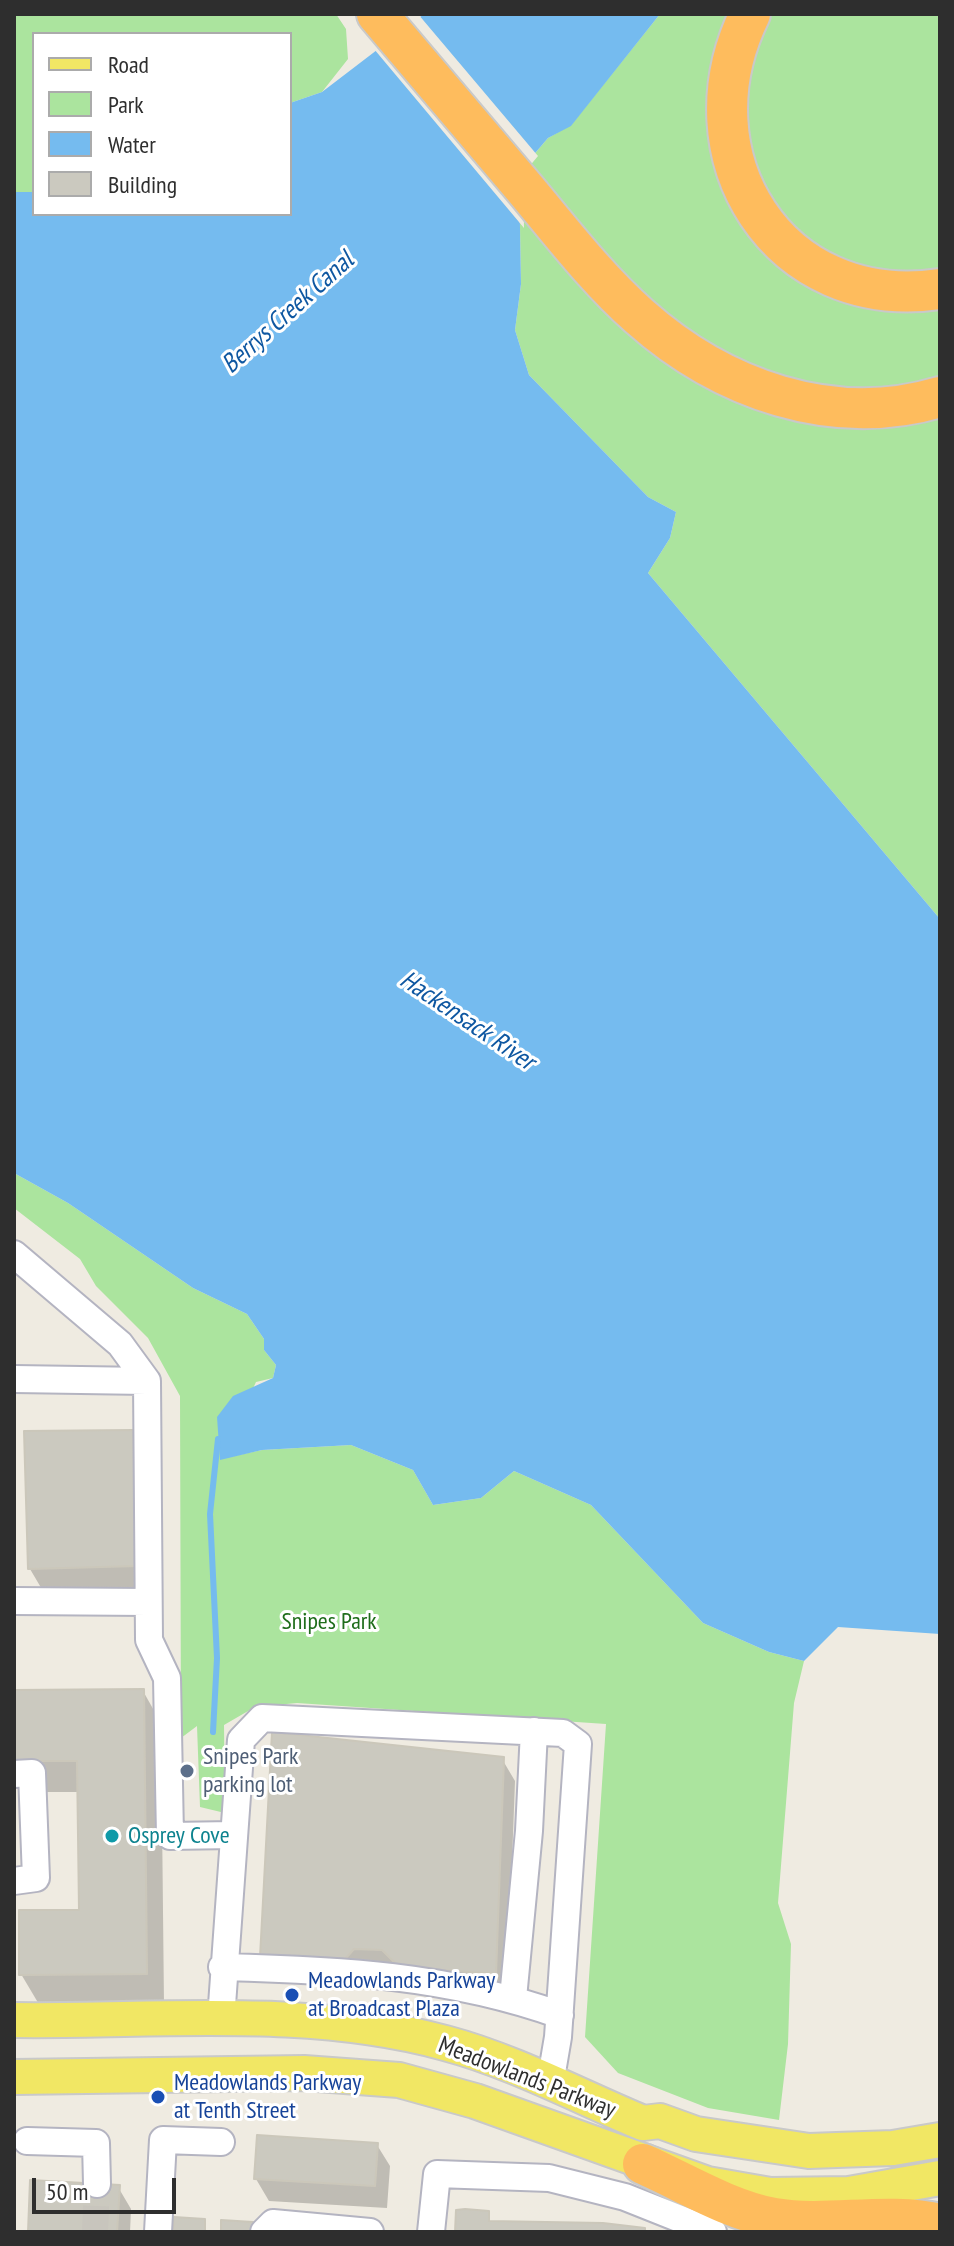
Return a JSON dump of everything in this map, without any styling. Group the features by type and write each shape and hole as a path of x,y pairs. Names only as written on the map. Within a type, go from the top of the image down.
{"highway":[{"path":"377,14 595,271 638,315 681,350 732,378 781,398 836,409 891,408 940,397"},
{"path":"750,14 732,57 726,86 729,146 738,179 753,207 783,242 808,262 867,287 898,291 940,289"},
{"path":"643,2164 774,2218 905,2218 940,2224"}],"main road":[{"name":"Meadowlands Parkway","path":"14,2020 221,2019 365,2027 445,2043 643,2123 660,2121 696,2134 809,2151 893,2148 940,2140"},
{"name":"Meadowlands Parkway","path":"14,2077 304,2073 399,2080 475,2101 643,2164 707,2184 770,2195 859,2193 940,2178"},
{"path":"643,2123 654,2136 694,2151 734,2162 807,2171 898,2167 940,2158"}],"lane":[{"path":"14,1254 120,1344 147,1381 149,1640 167,1678 170,1836 233,1835"},
{"path":"14,1379 147,1381"},
{"path":"14,1601 148,1602"},
{"path":"221,2019 222,1967 241,1740 262,1718 563,1733 578,1744 560,2015 550,2084"},
{"path":"513,1998 530,1813 534,1731"},
{"path":"14,1774 32,1773 36,1878 14,1881"},
{"path":"530,1813 572,1819"},
{"path":"222,1967 380,1974 455,1984 513,1998 560,2015"},
{"path":"158,2232 163,2140 221,2142"},
{"path":"27,2141 96,2143 97,2184"},
{"path":"431,2232 437,2174 549,2178 625,2197 713,2232"},
{"path":"264,2232 273,2223 370,2232"}],"green space":[{"path":"14,14 336,14 346,29 348,59 322,92 292,102 292,32 32,32 32,193 14,198"},
{"path":"660,14 940,14 940,919 648,573 670,538 676,512 648,497 529,375 515,330 521,284 519,172 548,138 571,125"},
{"name":"Snipes Park","path":"14,1173 68,1203 193,1288 247,1314 264,1339 264,1350 276,1365 273,1378 256,1382 220,1459 262,1450 351,1445 413,1470 433,1505 481,1498 514,1471 591,1505 703,1623 769,1652 804,1661 794,1703 778,1903 791,1944 788,2044 779,2120 708,2108 618,2073 585,2037 606,1724 297,1703 255,1707 224,1725 225,1813 200,1807 197,1726 181,1738 180,1396 148,1338 96,1286 80,1259 14,1208"}],"water":[{"path":"424,14 660,14 571,126 548,138 519,172 521,284 515,330 529,375 648,497 676,512 670,538 648,573 940,919 940,1634 838,1627 804,1661 769,1652 703,1623 591,1505 514,1471 481,1498 433,1505 413,1470 351,1445 262,1450 220,1460 217,1417 233,1396 273,1378 276,1365 264,1350 264,1339 247,1314 193,1288 68,1203 14,1173 14,192 32,192 32,216 292,216 292,102 322,92"}],"pier":[{"path":"418,14 538,156 523,174 524,228 374,49"}],"building":[{"path":"133,1430 137,1566 28,1569 24,1431"},
{"name":"Osprey Cove","path":"144,1689 147,1974 19,1975 19,1910 79,1910 77,1761 14,1761 14,1690"},
{"path":"272,1732 504,1757 496,1974 399,1967 382,1950 354,1949 339,1966 260,1957"},
{"path":"257,2135 378,2143 375,2186 254,2179"},
{"path":"30,2180 120,2185 117,2232 28,2232"},
{"path":"456,2210 489,2211 489,2221 603,2223 645,2228 645,2232 455,2232"},
{"path":"174,2217 205,2219 205,2232 173,2232"},
{"path":"221,2220 253,2222 253,2232 221,2232"}],"waterway":[{"path":"213,1732 217,1658 210,1514 218,1439"}],"tunnel":[{"path":"95,2232 97,2184"}],"place":[{"name":"Snipes Park parking lot","path":"187,1771"},
{"name":"Osprey Cove","path":"112,1836"},
{"name":"Meadowlands Parkway at Broadcast Plaza","path":"292,1995"},
{"name":"Meadowlands Parkway at Tenth Street","path":"158,2097"}],"water label":[{"name":"Berrys Creek Canal","path":"288,313"},
{"name":"Hackensack River","path":"467,1021"}]}
